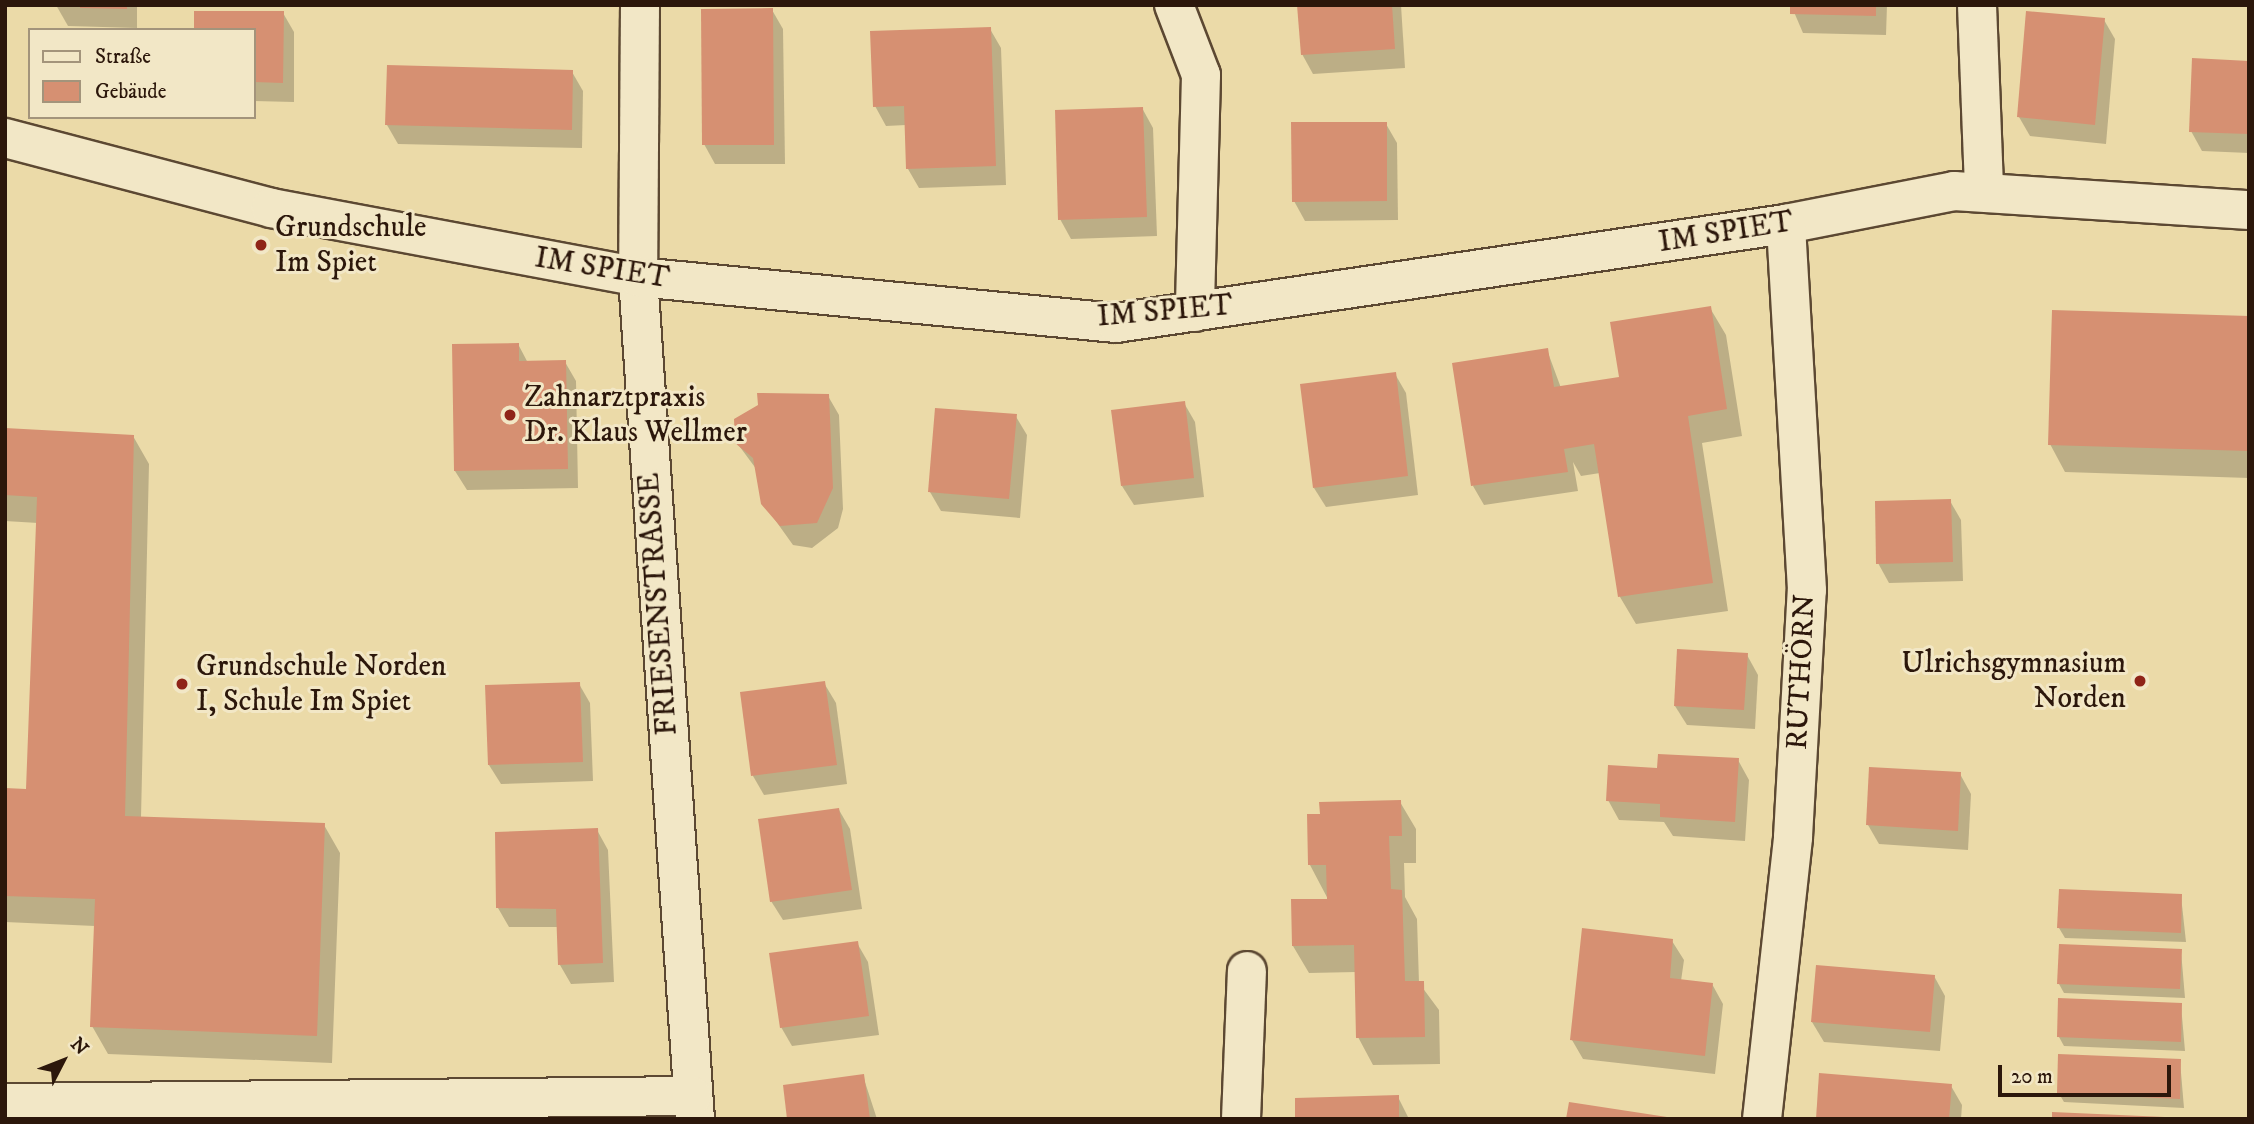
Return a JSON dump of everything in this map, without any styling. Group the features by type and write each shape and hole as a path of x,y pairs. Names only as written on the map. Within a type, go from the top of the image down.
{"street":[{"name":"FRIESENSTRASSE","path":"640,5 638,277 693,1107"},
{"path":"1174,5 1201,75 1195,313"},
{"path":"1977,5 1984,190"},
{"name":"IM SPIET","path":"5,138 271,208 638,277 1116,323 1786,225 1984,190 2249,210"},
{"name":"RUTHÖRN","path":"1762,1119 1793,837 1807,590 1786,225"},
{"path":"1241,1119 1247,971"},
{"path":"5,1104 693,1107"}],"building":[{"path":"80,5 127,5 127,9 80,8"},
{"path":"1297,5 1392,5 1395,49 1301,55"},
{"path":"1790,5 1876,5 1876,16 1790,14"},
{"path":"773,8 774,145 702,145 701,9"},
{"path":"194,11 284,11 283,83 256,82 256,28 194,28"},
{"path":"2026,11 2105,18 2095,125 2017,117"},
{"path":"991,27 996,166 906,169 904,106 873,107 870,31"},
{"path":"2192,58 2249,61 2249,134 2189,132"},
{"path":"387,65 573,70 572,130 385,125"},
{"path":"1143,107 1147,217 1058,220 1055,110"},
{"path":"1291,122 1387,122 1387,201 1292,202"},
{"path":"1711,306 1727,409 1688,416 1713,583 1618,597 1594,444 1564,449 1568,472 1471,486 1452,363 1548,348 1554,387 1619,377 1610,322"},
{"path":"2052,310 2249,316 2249,451 2048,445"},
{"name":"Zahnarztpraxis Dr. Klaus Wellmer","path":"519,343 519,361 566,360 568,469 454,471 452,344"},
{"path":"1396,372 1408,476 1313,488 1300,384"},
{"path":"757,393 829,394 833,488 817,523 780,526 761,504 753,458 735,443 734,419 758,405"},
{"path":"1185,401 1194,478 1121,486 1111,410"},
{"path":"935,408 1017,414 1009,499 928,492"},
{"path":"5,428 134,435 125,816 325,823 317,1036 90,1027 95,899 5,896 5,788 26,789 37,497 5,495"},
{"path":"1951,499 1953,562 1876,564 1875,501"},
{"path":"1677,649 1748,653 1744,710 1674,706"},
{"path":"825,681 837,765 751,776 740,692"},
{"path":"580,682 583,762 488,765 485,685"},
{"path":"1658,754 1739,758 1735,822 1660,817 1660,804 1606,801 1608,765 1657,768"},
{"path":"1869,767 1961,772 1958,831 1866,825"},
{"path":"1401,800 1402,836 1389,836 1391,889 1402,890 1405,981 1424,981 1425,1037 1356,1038 1354,945 1292,946 1291,899 1327,899 1326,865 1308,865 1307,814 1320,814 1319,802"},
{"path":"839,808 852,890 770,902 758,819"},
{"path":"598,828 603,963 558,965 556,909 496,908 495,832"},
{"path":"2059,889 2182,894 2181,933 2057,928"},
{"path":"1582,928 1673,939 1670,978 1713,983 1705,1056 1570,1040"},
{"path":"858,941 869,1016 780,1028 769,953"},
{"path":"2059,944 2182,949 2180,989 2057,984"},
{"path":"1816,965 1935,975 1930,1032 1811,1022"},
{"path":"2058,998 2182,1003 2181,1042 2057,1037"},
{"path":"2058,1054 2181,1059 2180,1099 2057,1093"},
{"path":"1819,1073 1952,1084 1949,1119 1816,1119"},
{"path":"864,1074 870,1119 787,1119 783,1085"},
{"path":"1399,1095 1399,1119 1295,1119 1295,1098"},
{"path":"1569,1102 1667,1117 1667,1119 1566,1119"},
{"path":"2052,1112 2165,1117 2165,1119 2052,1119"}],"place":[{"name":"Grundschule Im Spiet","path":"261,245"},
{"name":"Zahnarztpraxis Dr. Klaus Wellmer","path":"510,415"},
{"name":"Ulrichsgymnasium Norden","path":"2140,681"},
{"name":"Grundschule Norden I, Schule Im Spiet","path":"182,684"}]}
